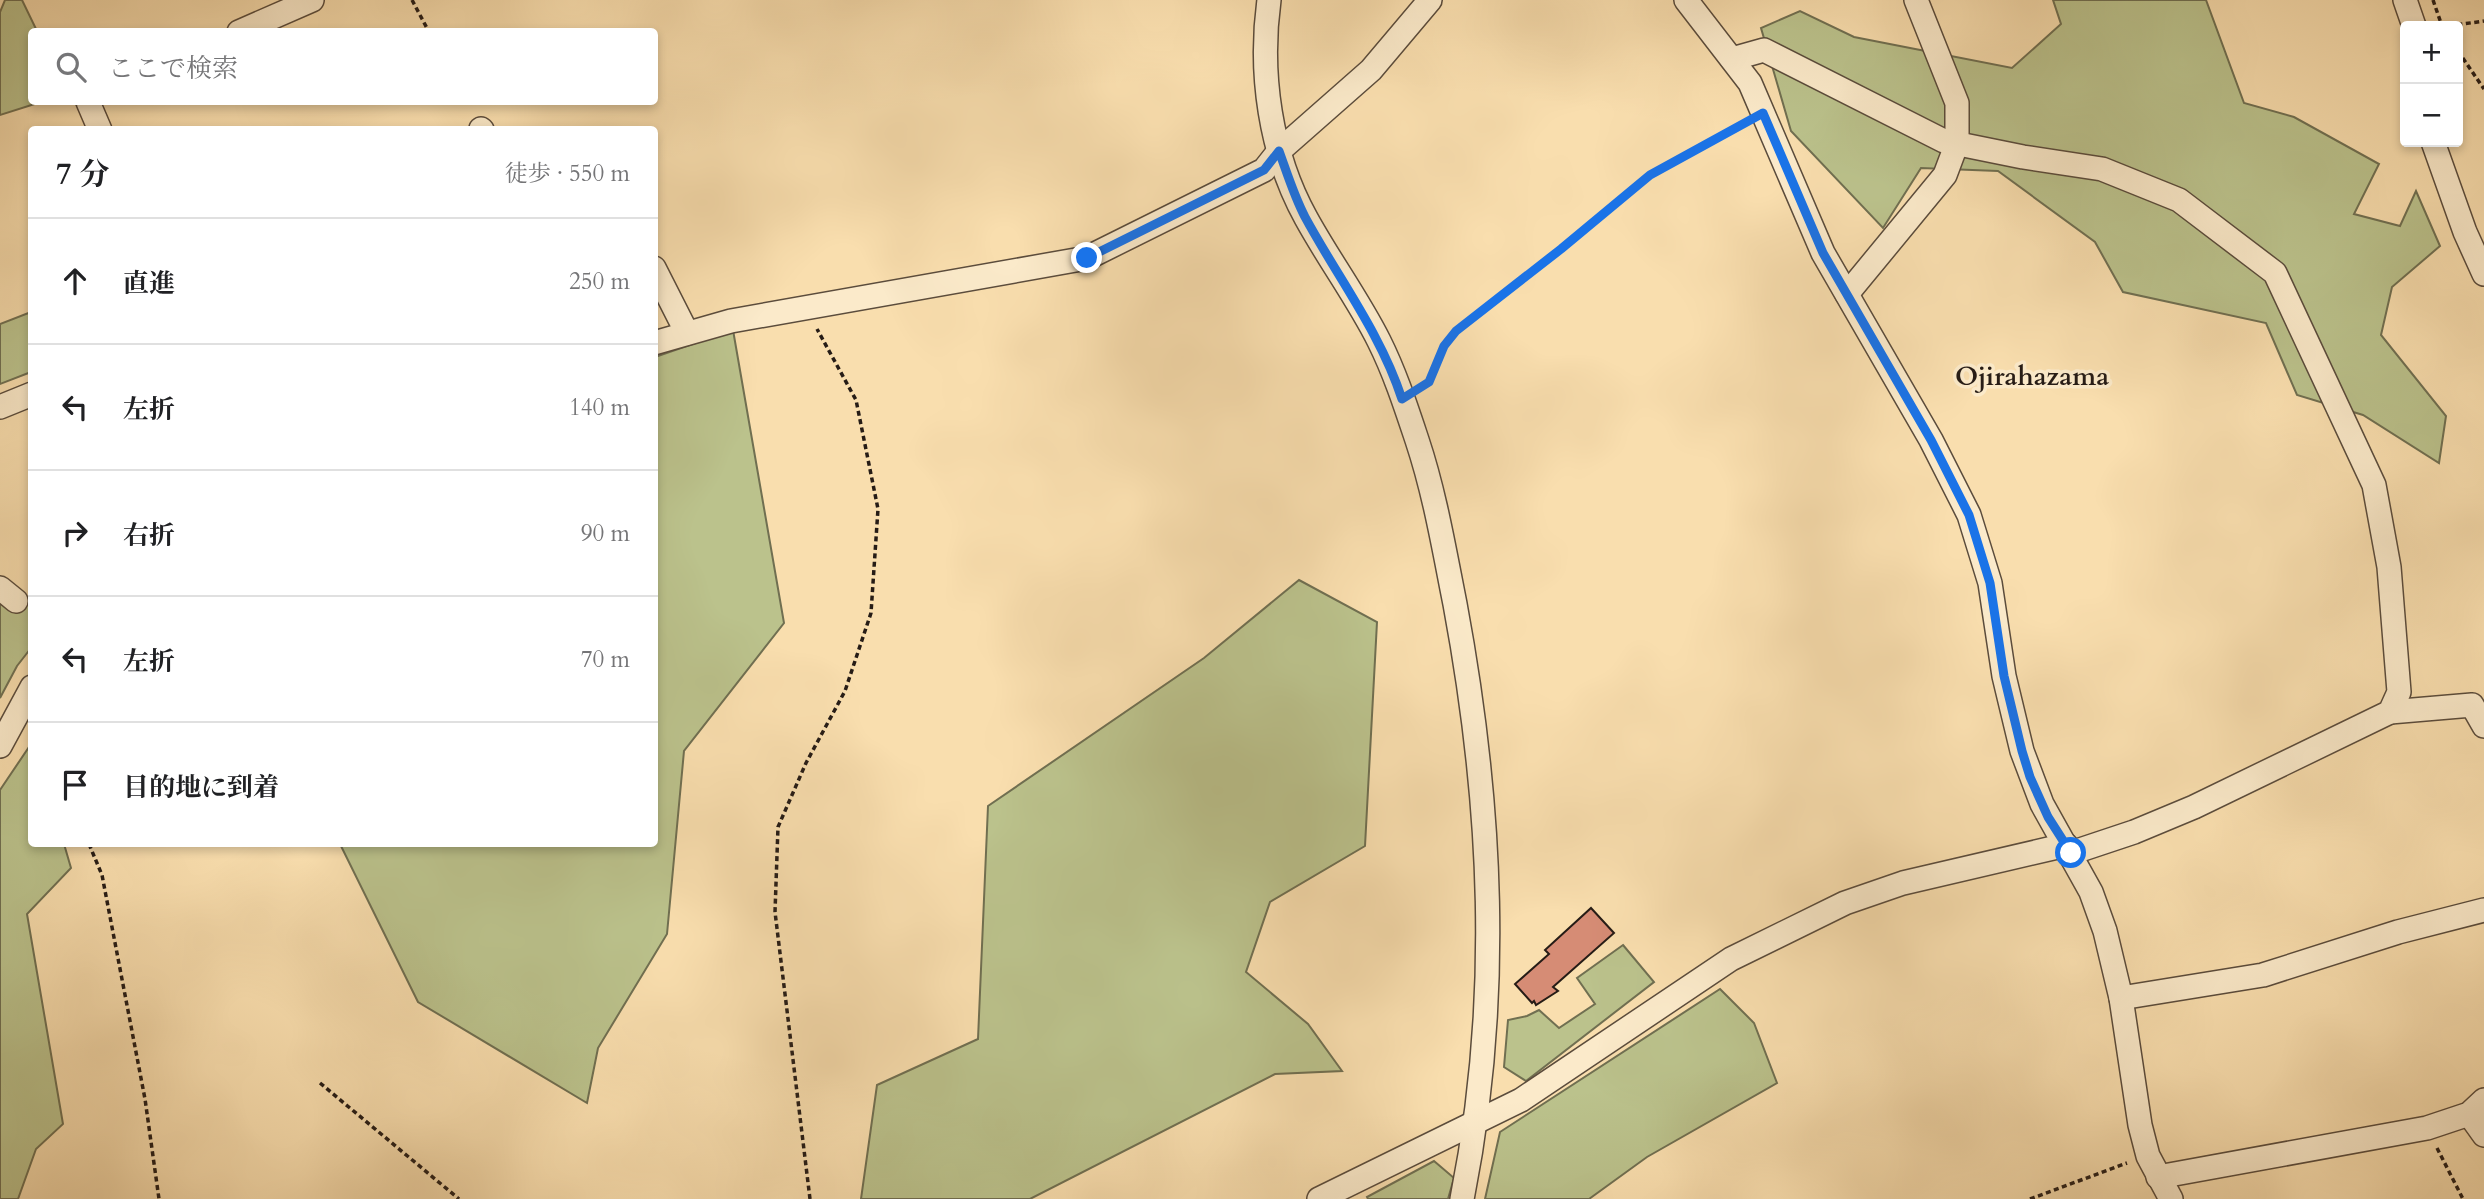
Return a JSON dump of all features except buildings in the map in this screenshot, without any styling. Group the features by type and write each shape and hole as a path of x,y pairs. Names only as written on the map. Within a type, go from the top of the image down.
{"street":[{"path":"248,28 312,0"},
{"path":"1269,0 1265,42 1266,72 1279,151 1305,216 1378,339 1394,373 1434,500 1467,669 1480,763 1489,934 1484,1030 1475,1123 1462,1199"},
{"path":"658,342 731,321 1087,258 1264,170 1279,151 1371,70 1430,0"},
{"path":"1686,0 1750,83 1823,253 1931,440 1969,515 1990,583 2004,676 2022,751 2042,804 2091,892 2105,931 2121,998 2140,1125 2148,1156 2171,1199"},
{"path":"1847,294 1945,176 1957,144 1957,103 1916,0"},
{"path":"2405,0 2412,21"},
{"path":"1732,59 1763,50 1944,141 2102,169 2179,200 2275,273 2374,485 2389,567 2399,692 2390,712"},
{"path":"89,105 98,126"},
{"path":"2435,147 2465,232 2484,274"},
{"path":"658,276 687,333"},
{"path":"0,407 28,396"},
{"path":"0,746 28,694"},
{"path":"1319,1199 1521,1100 1731,959 1845,903 1903,883 2068,849 2134,832 2194,807 2390,712 2478,701 2484,726"},
{"path":"2121,998 2263,975 2398,932 2484,910"},
{"path":"2158,1177 2427,1128 2476,1107 2484,1135"}],"path":[{"path":"412,0 427,28"},
{"path":"2433,0 2440,21"},
{"path":"2463,24 2484,21"},
{"path":"2463,58 2484,89"},
{"path":"1402,399 1429,382 1444,346 1456,331 1650,175 1763,113"},
{"path":"805,307 856,400 878,509 871,613 845,691 806,763 778,827 775,912 810,1199"},
{"path":"90,847 105,888 145,1099 159,1199"},
{"path":"320,1083 459,1199"},
{"path":"2427,1128 2463,1199"},
{"path":"2030,1199 2148,1156"}],"green space":[{"path":"5,0 22,0 36,28 28,28 28,105 32,105 0,115 0,12"},
{"path":"2053,0 2206,0 2244,103 2294,117 2379,164 2354,214 2400,226 2416,191 2440,246 2392,287 2381,335 2446,416 2439,463 2363,415 2297,395 2266,323 2123,292 2095,242 1998,171 1921,168 1883,228 1791,131 1761,28 1800,11 1854,37 2012,68 2061,24"},
{"path":"28,313 28,373 0,384 0,324"},
{"path":"733,330 784,623 684,751 667,934 598,1048 587,1103 418,1002 341,847 658,847 658,356"},
{"path":"1299,580 1377,622 1365,846 1270,902 1246,972 1308,1024 1342,1071 1275,1074 1030,1199 861,1199 877,1085 978,1039 988,806 1204,658"},
{"path":"0,597 16,610 28,598 28,652 0,698"},
{"path":"28,748 28,847 65,847 71,868 27,914 63,1124 36,1149 18,1199 0,1199 0,790"},
{"path":"1623,945 1654,982 1526,1081 1504,1067 1508,1020 1539,1010 1559,1028 1595,1004 1577,978"},
{"path":"1720,989 1754,1023 1777,1083 1647,1157 1589,1199 1485,1199 1500,1132"},
{"path":"1434,1161 1454,1178 1448,1199 1368,1199 1367,1197"}],"district":[{"name":"Ojirahazama","path":"2032,376"}],"route":[{"path":"1087,258 1264,170 1279,151 1305,216 1378,339 1394,373 1402,399 1429,382 1444,346 1456,331 1650,175 1763,113 1823,253 1931,440 1969,515 1990,583 2015,728 2030,777 2048,817 2071,853"}]}
